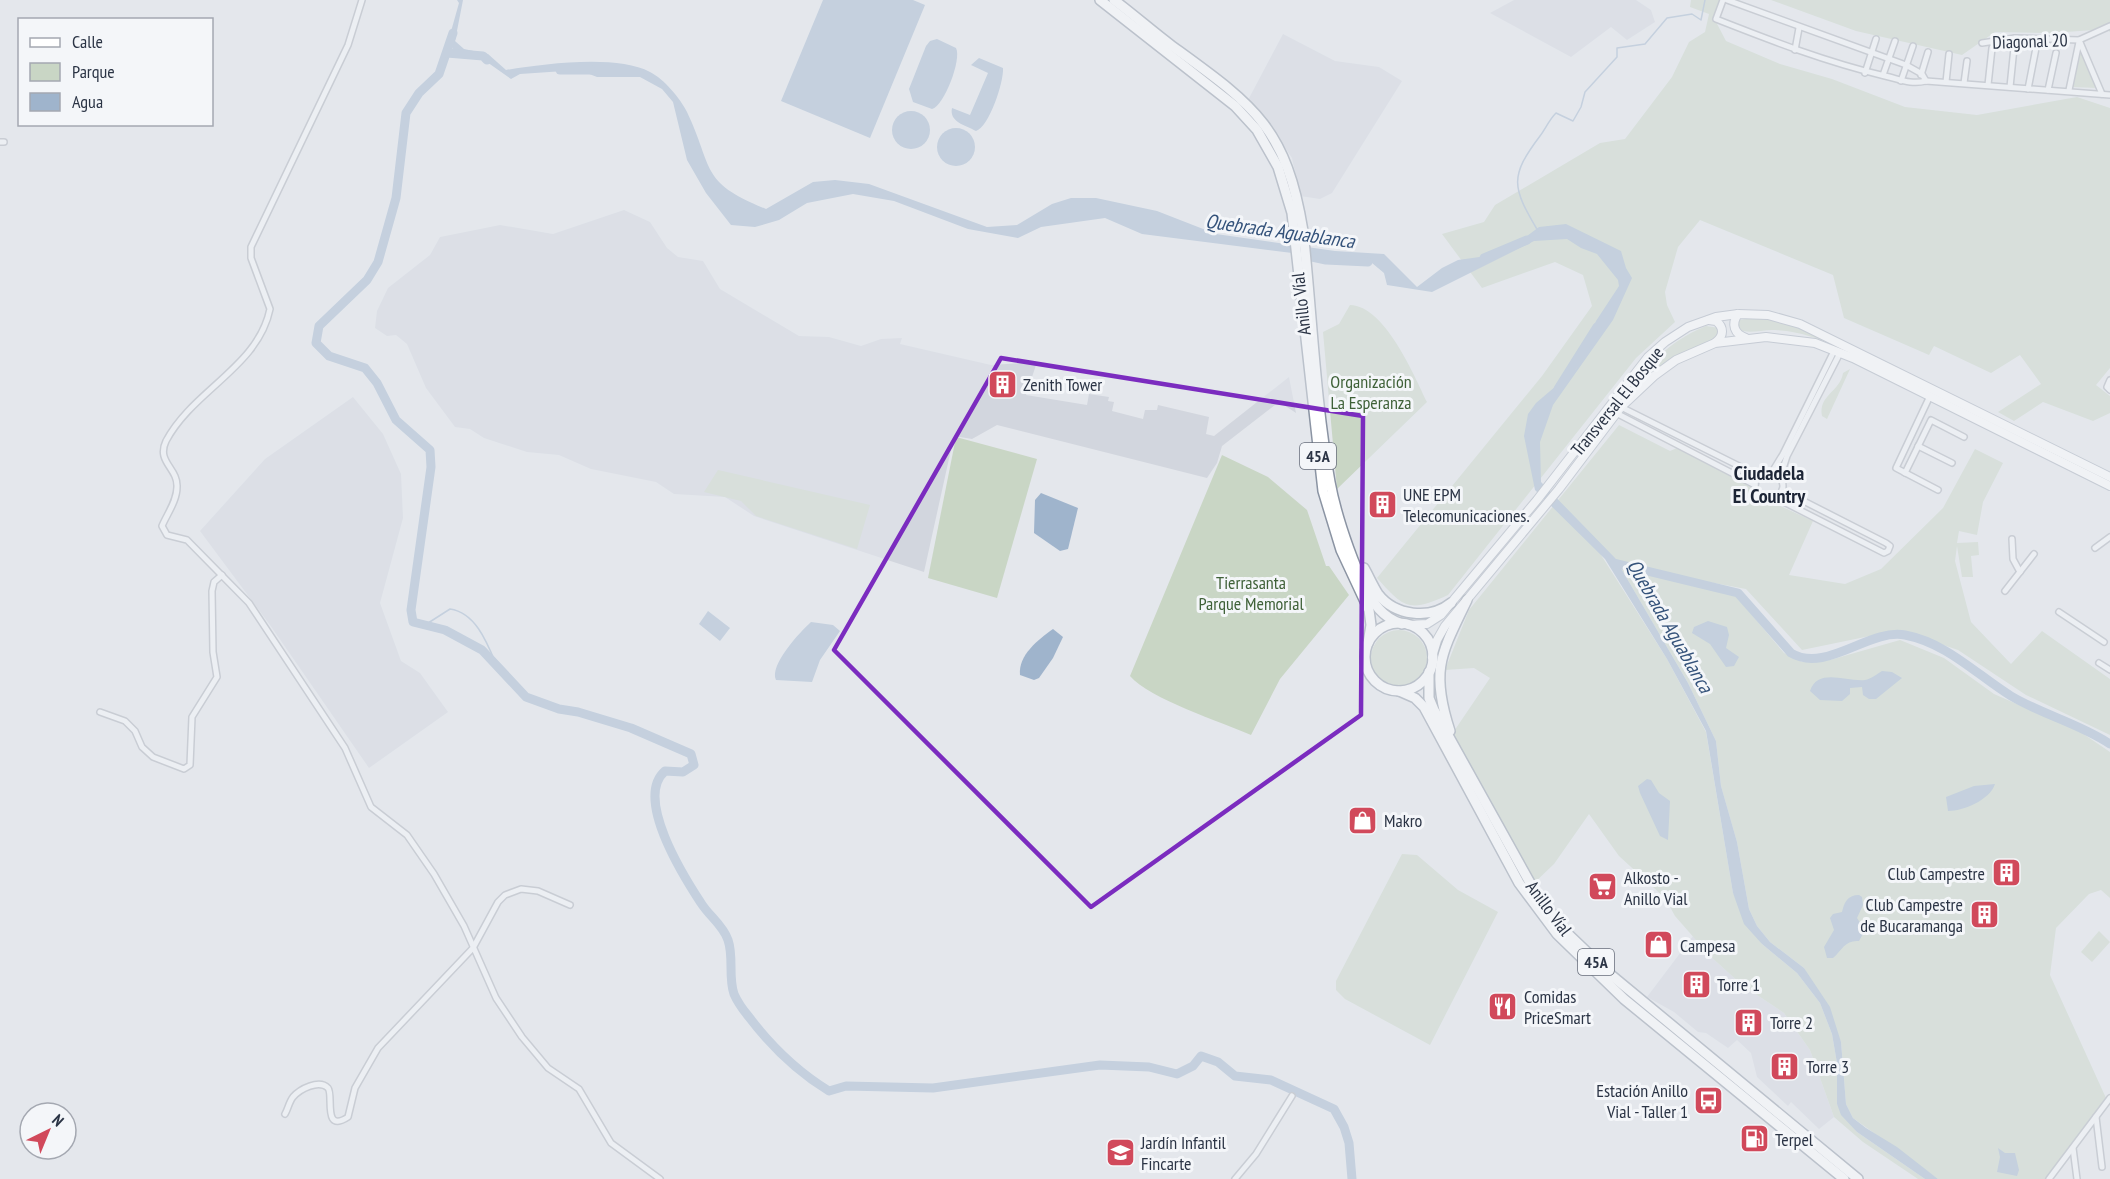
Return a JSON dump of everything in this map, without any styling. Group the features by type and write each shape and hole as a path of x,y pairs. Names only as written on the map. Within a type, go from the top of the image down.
{"highway":[{"name":"Anillo Víal","path":"1100,0 1246,118 1263,139 1278,167 1298,231"},
{"name":"Anillo Víal","path":"1114,0 1228,86 1256,113 1284,156 1297,198 1298,231 1330,481 1353,555 1377,606 1389,618 1405,625"},
{"name":"Anillo Víal","path":"1302,261 1323,490 1341,550 1368,606 1371,624 1368,643"},
{"path":"1353,555 1378,594 1394,607 1407,612 1423,614 1441,609 1451,603"},
{"path":"1457,753 1442,701 1439,667 1448,636 1467,600"},
{"path":"1405,625 1426,637 1432,657 1429,672 1415,687 1399,691 1384,688 1370,675 1365,662 1368,643 1382,628 1405,625"},
{"name":"Anillo Víal","path":"1429,672 1431,703 1457,753 1534,890 1585,952 1858,1179"},
{"name":"Anillo Víal","path":"1399,691 1415,698 1426,710 1519,883 1557,934 1624,999 1844,1179"}],"main road":[{"name":"Transversal El Bosque","path":"1405,625 1431,622 1451,603 1551,483 1648,357 1672,336 1707,320 1738,314 1768,315 1800,324 2110,477"},
{"path":"1738,314 1734,321 1734,328 1739,335 1746,338"},
{"path":"1707,320 1716,321 1722,329 1720,339 1715,343"},
{"name":"Transversal El Bosque","path":"1432,657 1440,635 1559,489 1619,410 1665,368 1715,343 1746,338 1795,339 1837,352 2110,486"}],"street":[{"path":"362,0 348,45 251,247 250,258 270,309 260,338 241,361 183,414 162,453 177,487 162,526 163,530 167,535 187,540 249,603 345,748 371,807 407,835 434,874 464,926 496,998 535,1054 548,1068 579,1089 611,1143 660,1179"},
{"path":"1922,74 1906,65 1725,0 1716,19 1795,50 1865,73 1883,75 1901,81 2069,90 2110,95"},
{"name":"Diagonal 20","path":"1982,43 2015,38 2079,40 2110,26"},
{"path":"1795,50 1800,28"},
{"path":"2010,87 2015,38"},
{"path":"1865,73 1876,39"},
{"path":"2069,90 2079,40"},
{"path":"2079,40 2102,94"},
{"path":"1883,75 1895,41"},
{"path":"1901,81 1913,46"},
{"path":"1988,85 1992,48"},
{"path":"2028,89 2036,48"},
{"path":"1922,81 1928,52"},
{"path":"2048,90 2056,53"},
{"path":"1946,82 1949,54"},
{"path":"1964,84 1967,61"},
{"path":"1619,410 1759,476 1772,472 1837,352"},
{"path":"1776,498 1782,490 1780,478 1787,456 1837,352"},
{"path":"2110,380 2107,387 2110,390"},
{"path":"1930,396 1896,468 1938,490"},
{"path":"1619,410 1755,485 1760,497 1766,500 1776,498 1884,553 1888,550 1890,546 1886,543 1782,490"},
{"path":"1905,473 1931,420 1964,437"},
{"path":"1918,446 1952,463"},
{"path":"1772,472 1780,478"},
{"path":"1755,485 1759,476"},
{"path":"2095,548 2110,537"},
{"path":"2012,539 2013,559 2020,572"},
{"path":"2004,591 2034,554"},
{"path":"100,712 117,717 131,726 142,747 153,757 184,769 190,765 192,717 217,677 213,652 212,591 214,582 222,575"},
{"path":"2059,612 2104,642"},
{"path":"2099,663 2110,670"},
{"path":"285,1114 295,1094 312,1086 321,1085 331,1094 328,1110 330,1115 337,1120 348,1117 355,1088 378,1048 473,948 498,902 512,890 542,892 559,902 570,905"},
{"path":"1234,1179 1259,1149 1292,1096"},
{"path":"2051,1178 2109,1102"},
{"path":"2096,1118 2102,1167"},
{"path":"2073,1148 2077,1179"}],"highlighted area":[{"path":"1001,358 1363,416 1361,715 1091,907 834,650"}],"shaded area":[{"path":"1514,0 1636,0 1651,10 1655,22 1627,40 1611,27 1571,57 1490,13"},
{"path":"1283,34 1335,61 1379,67 1402,81 1332,193 1320,199 1300,196 1292,158 1273,130 1247,102"},
{"path":"624,210 650,222 667,248 678,257 703,261 720,289 799,336 829,337 861,346 881,339 902,338 900,344 991,365 1037,362 1026,395 1087,405 1089,394 1109,397 1108,401 1114,402 1112,411 1143,419 1145,410 1157,410 1158,405 1209,417 1206,434 1214,436 1289,377 1296,413 1284,405 1275,405 1222,446 1217,463 1207,478 997,425 972,439 954,436 924,572 754,516 725,497 674,494 656,482 591,469 559,455 527,452 484,438 470,429 455,427 426,388 407,344 396,335 387,336 375,328 377,311 388,288 430,255 440,237 500,225 553,234"},
{"path":"353,397 383,434 401,474 403,518 380,603 401,661 420,673 448,712 369,768 270,625 200,531 265,459"},
{"path":"1693,936 1710,956 1742,985 1784,1013 1810,1050 1834,1117 1819,1129 1791,1102 1788,1106 1757,1077 1751,1053 1737,1040 1728,1048 1706,1033 1698,1032 1674,1012 1647,997"}],"green space":[{"path":"1691,0 1721,0 1714,18 1726,41 1780,64 1832,79 1905,107 1977,115 2077,97 2110,108 2110,368 2096,385 2110,396 2110,413 2093,421 2043,402 2014,421 1998,412 2041,384 2020,355 1991,373 1934,346 1929,355 1844,318 1833,275 1700,220 1678,247 1665,292 1667,305 1675,322 1636,358 1448,595 1424,604 1408,605 1394,596 1377,578 1542,376 1592,306 1583,275 1555,262 1482,288 1442,234 1484,222 1495,205 1600,143 1625,139 1672,77 1689,42 1705,32 1709,14 1690,7"},
{"path":"1771,0 2110,0 2110,32 2107,29 2052,33 1995,32 1962,55 1856,31"},
{"path":"2080,50 2098,88 2071,87"},
{"name":"Organización La Esperanza","path":"1350,305 1363,308 1386,329 1406,360 1427,402 1337,489 1323,332 1339,324"},
{"path":"1760,317 1805,329 1843,349 1793,332 1770,330 1746,332 1738,329 1739,320"},
{"path":"1706,326 1719,328 1718,337 1674,357 1637,387 1611,413 1631,386 1664,351 1690,333"},
{"path":"1850,369 1827,419 1822,416 1823,403 1838,385 1843,373"},
{"path":"1619,425 1670,451 1677,448 1751,486 1751,495 1763,504 1776,504 1813,521 1789,575 1845,584 1881,569 1943,508 1975,449 2003,463 1983,502 1977,535 1959,531 1957,543 1978,542 1979,555 1971,556 1973,577 1962,577 1957,546 1955,561 1971,622 2011,664 2042,631 2110,679 2110,735 2026,695 1958,650 1899,630 1802,650 1746,589 1650,571 1735,595 1784,653 1802,662 1830,660 1900,640 1944,658 1994,694 2079,731 2110,752 2110,898 2101,890 2089,894 2056,928 2050,975 2106,1098 2048,1179 1938,1179 1853,1118 1846,1104 1841,1042 1804,968 1770,942 1757,926 1749,909 1737,842 1721,786 1716,741 1688,683 1619,565 1625,565 1601,555 1667,659 1706,732 1733,893 1762,944 1797,973 1820,1003 1832,1034 1837,1063 1837,1104 1857,1132 1925,1179 1918,1179 1863,1142 1834,1117 1810,1050 1784,1013 1742,985 1710,956 1675,916 1665,898 1619,856 1589,814 1554,864 1531,886 1448,740 1490,678 1474,668 1445,670 1469,610"},
{"path":"956,437 1037,459 997,598 928,578"},
{"name":"Tierrasanta Parque Memorial","path":"1222,455 1268,477 1307,510 1326,566 1329,566 1349,595 1280,679 1251,735 1169,701 1139,685 1130,676"},
{"path":"718,470 870,505 857,549 756,516 741,501 704,492"},
{"path":"1399,630 1410,632 1419,638 1425,647 1427,658 1425,669 1419,678 1410,684 1399,686 1388,684 1379,678 1373,669 1371,658 1373,647 1379,638 1388,632"},
{"path":"1402,854 1417,855 1458,890 1498,912 1430,1045 1345,999 1336,990 1336,981"},
{"path":"2099,931 2110,942 2092,962 2081,952"}],"water":[{"path":"457,0 463,0 455,41 464,49 488,54 506,70 559,63 619,63 636,66 661,79 687,112 706,161 719,181 744,199 766,209 813,182 835,180 869,184 987,227 1017,225 1052,204 1071,198 1096,198 1157,211 1216,234 1335,251 1384,254 1417,287 1442,268 1458,260 1494,255 1515,245 1539,227 1566,224 1621,251 1632,278 1613,320 1553,405 1540,442 1541,482 1615,558 1688,683 1716,741 1721,786 1737,842 1749,909 1757,926 1770,942 1804,968 1830,1007 1841,1042 1846,1104 1853,1118 1897,1147 1938,1179 1925,1179 1857,1132 1841,1115 1837,1104 1837,1063 1832,1034 1820,1003 1797,973 1762,944 1744,924 1733,893 1706,731 1667,659 1605,559 1535,490 1524,436 1528,414 1536,403 1576,369 1596,321 1619,286 1618,280 1597,254 1567,239 1534,241 1432,292 1387,285 1384,273 1372,263 1142,234 1105,218 1041,227 1018,238 968,229 894,201 853,194 807,203 779,220 755,227 731,225 706,193 687,160 673,102 662,89 640,77 597,77 579,70 520,74 511,79 477,55 451,54 453,51 450,35 459,3"},
{"path":"823,0 913,0 925,5 870,138 781,101"},
{"path":"937,39 956,48 957,54 951,82 942,100 932,109 913,102 909,89 926,46 930,41"},
{"path":"979,58 1003,68 1003,75 991,113 981,128 976,131 955,120 952,108 970,115 988,73 971,65"},
{"path":"911,111 925,116 930,130 925,144 911,149 897,144 892,130 897,116"},
{"path":"956,128 969,134 975,147 969,160 956,166 943,160 937,147 943,134"},
{"path":"1041,493 1078,508 1068,549 1060,551 1034,533 1035,500"},
{"path":"708,611 730,628 720,641 699,624"},
{"path":"1708,621 1727,627 1729,635 1726,648 1739,657 1734,666 1726,667 1710,644 1692,633 1694,627"},
{"path":"811,622 833,625 840,631 820,660 812,682 776,680 775,674 781,658"},
{"path":"1053,629 1063,637 1053,658 1039,678 1034,680 1020,675 1022,661 1026,655 1035,643"},
{"path":"1882,671 1892,672 1902,678 1876,699 1869,699 1863,695 1862,687 1850,688 1850,694 1842,701 1820,700 1810,691 1819,679 1833,677 1865,680"},
{"path":"1647,779 1651,780 1659,793 1670,801 1668,840 1660,836 1640,793 1638,786"},
{"path":"1995,784 1982,800 1961,809 1948,811 1946,797 1974,786"},
{"path":"1859,895 1862,897 1863,905 1857,918 1865,930 1859,941 1847,944 1833,958 1827,958 1824,947 1834,930 1830,918 1833,914 1842,912 1849,898"},
{"path":"1998,1148 2005,1153 2015,1153 2019,1170 2017,1176 1997,1172 2000,1157"}],"waterway":[{"path":"1538,231 1519,192 1519,172 1551,118 1556,113 1573,121 1581,107 1585,92 1617,57 1617,48 1645,44 1667,18 1692,14 1701,20 1705,0"},
{"path":"453,33 439,74 419,93 406,113 396,198 378,262 367,280 319,326 316,343 329,356 365,368 377,383 396,420 430,450 431,467 411,610 413,622 445,630 482,650 526,697 559,709 578,712 631,728 691,754 694,765 683,772 665,771 657,783 655,799 658,818 665,837 693,891 726,935 731,953 732,987 741,1006 757,1028 786,1058 829,1091 846,1086 933,1088 1100,1065 1149,1067 1177,1074 1193,1066 1201,1056 1218,1062 1235,1076 1271,1080 1334,1109 1344,1127 1349,1143 1352,1179"},
{"name":"Quebrada Aguablanca","path":"447,53 483,56 487,60"},
{"name":"Quebrada Aguablanca","path":"560,70 591,70"},
{"name":"Quebrada Aguablanca","path":"1484,258 1527,240"},
{"name":"Quebrada Aguablanca","path":"1298,254 1326,260 1368,262"},
{"name":"Quebrada Aguablanca","path":"1558,389 1597,327"},
{"path":"1614,563 1738,593 1791,653 1804,658 1833,655 1891,635 1905,635 1920,639 1948,652 2011,696 2035,709 2086,730 2110,744"},
{"path":"425,625 450,609 460,612 468,617 481,633 499,671"}],"place":[{"name":"Zenith Tower","path":"1002,384"},
{"name":"UNE EPM Telecomunicaciones.","path":"1382,504"},
{"name":"Makro","path":"1363,820"},
{"name":"Club Campestre","path":"2006,873"},
{"name":"Alkosto - Anillo Vial","path":"1603,887"},
{"name":"Club Campestre de Bucaramanga","path":"1984,914"},
{"name":"Campesa","path":"1659,945"},
{"name":"Torre 1","path":"1696,984"},
{"name":"Comidas PriceSmart","path":"1503,1006"},
{"name":"Torre 2","path":"1749,1022"},
{"name":"Torre 3","path":"1785,1066"},
{"name":"Estación Anillo Vial - Taller 1","path":"1709,1100"},
{"name":"Terpel","path":"1754,1139"},
{"name":"Jardín Infantil Fincarte","path":"1120,1152"}],"district":[{"name":"Ciudadela El Country","path":"1769,484"}]}
